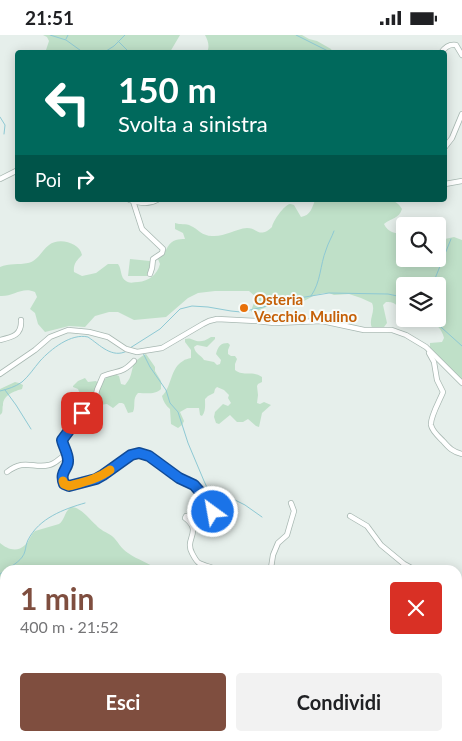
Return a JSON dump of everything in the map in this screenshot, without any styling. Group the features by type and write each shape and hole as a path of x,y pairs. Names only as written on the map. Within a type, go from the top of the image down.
{"street":[{"path":"443,50 445,47 456,45 462,55"},
{"path":"447,144 452,138 462,114"},
{"path":"0,179 15,171"},
{"path":"447,184 462,181"},
{"path":"133,202 142,229 163,249 162,253 153,259 150,274"},
{"path":"137,202 144,204 154,202"},
{"path":"0,374 35,350 50,337 68,330 89,332 108,337 126,349 137,352 162,348 209,321 217,319 274,323 322,321 364,330 392,330 406,335 426,347 462,383"},
{"path":"0,341 18,334 21,329 21,320"},
{"path":"426,347 434,362 437,380 443,392 431,423 432,427 453,451 462,454"},
{"path":"134,361 123,370 103,377 97,390 94,404 82,413 62,440 68,460 62,477 64,484 69,486 96,479 131,455 139,453 149,456 179,478 194,485 202,497 208,501 213,512 210,515 188,515 185,518 193,527 193,536 189,547 192,555 200,563 205,565"},
{"path":"7,472 22,465 51,465 66,455"},
{"path":"271,565 278,543 289,529 294,511 292,503"},
{"path":"350,516 367,526 381,545 406,565"}],"green space":[{"path":"43,35 180,35 171,50 46,50 49,41"},
{"path":"205,35 302,35 332,50 208,50 208,43"},
{"path":"314,202 395,202 402,209 401,212 397,217 384,224 390,231 396,233 396,267 446,267 446,239 454,237 462,240 462,380 430,347 430,343 442,342 444,338 438,327 446,327 446,277 396,277 396,305 386,302 383,305 387,323 384,327 372,328 372,303 349,294 334,295 324,293 304,301 284,299 253,313 251,311 256,297 249,291 215,291 198,293 188,298 166,317 134,320 118,312 109,312 95,316 85,327 69,326 45,332 38,324 35,313 30,309 37,297 35,292 26,290 0,296 0,267 31,262 46,247 53,243 63,241 73,244 80,251 82,255 75,264 74,272 82,276 96,273 108,264 118,264 123,278 130,283 152,277 160,264 158,259 171,243 179,239 185,239 183,233 175,229 175,223 189,225 209,236 247,228 261,233 272,227 279,214 290,204 294,205 301,217 309,213"},
{"path":"130,259 150,261 152,263 147,276 128,276"},
{"path":"215,337 215,339 207,347 197,345 194,347 204,360 214,362 217,365 220,364 221,360 216,354 217,351 222,344 228,343 230,345 228,354 235,356 237,359 235,370 262,377 262,382 257,386 257,403 264,402 271,405 262,413 259,427 248,419 243,422 237,422 230,415 219,424 216,423 215,412 223,404 228,406 231,403 228,398 229,395 217,387 214,393 205,399 205,410 202,416 200,415 199,408 187,408 180,412 184,421 182,425 178,428 171,424 170,409 162,396 168,388 173,373 179,364 191,358 191,350 185,339 202,341"},
{"path":"146,354 155,367 155,371 161,381 161,389 153,393 138,393 135,398 133,412 128,413 122,403 113,408 107,404 100,405 95,399 82,399 78,389 73,387 78,381 85,378 88,382 96,381 99,384 113,375 119,376 121,384 125,385 131,376 136,361"},
{"path":"15,382 23,385 22,389 10,394 5,399 0,415 0,389"},
{"path":"71,507 81,511 99,528 112,536 126,551 151,565 0,565 0,543 12,549 19,549 27,543 35,531 59,524"}],"waterway":[{"path":"50,35 66,40 80,50"},
{"path":"66,39 68,35"},
{"path":"108,50 125,35"},
{"path":"296,35 326,50"},
{"path":"118,41 127,50"},
{"path":"0,117 5,125 4,134"},
{"path":"311,296 317,285 324,256 334,231"},
{"path":"436,277 451,239"},
{"path":"130,348 160,329 180,309 192,306 241,312 293,299 329,293 388,294 396,296"},
{"path":"441,327 462,346"},
{"path":"0,391 22,382 50,352 62,343 75,337 88,337 111,352 122,353 127,351"},
{"path":"143,353 166,390 170,403 178,412 188,443 204,481 211,496 218,501"},
{"path":"5,390 31,429"},
{"path":"209,487 245,505 262,517"},
{"path":"13,565 22,557 26,544 33,532 45,520 69,508 85,503"}],"slow traffic":[{"path":"63,481 64,484 69,486 96,479 110,470"}],"place":[{"name":"Osteria Vecchio Mulino","path":"244,308"}],"route":[{"path":"82,413 62,440 68,457 68,463 62,475 64,484 69,486 96,479 131,455 139,453 149,456 179,478 194,485 202,497 208,501 213,512"}]}
